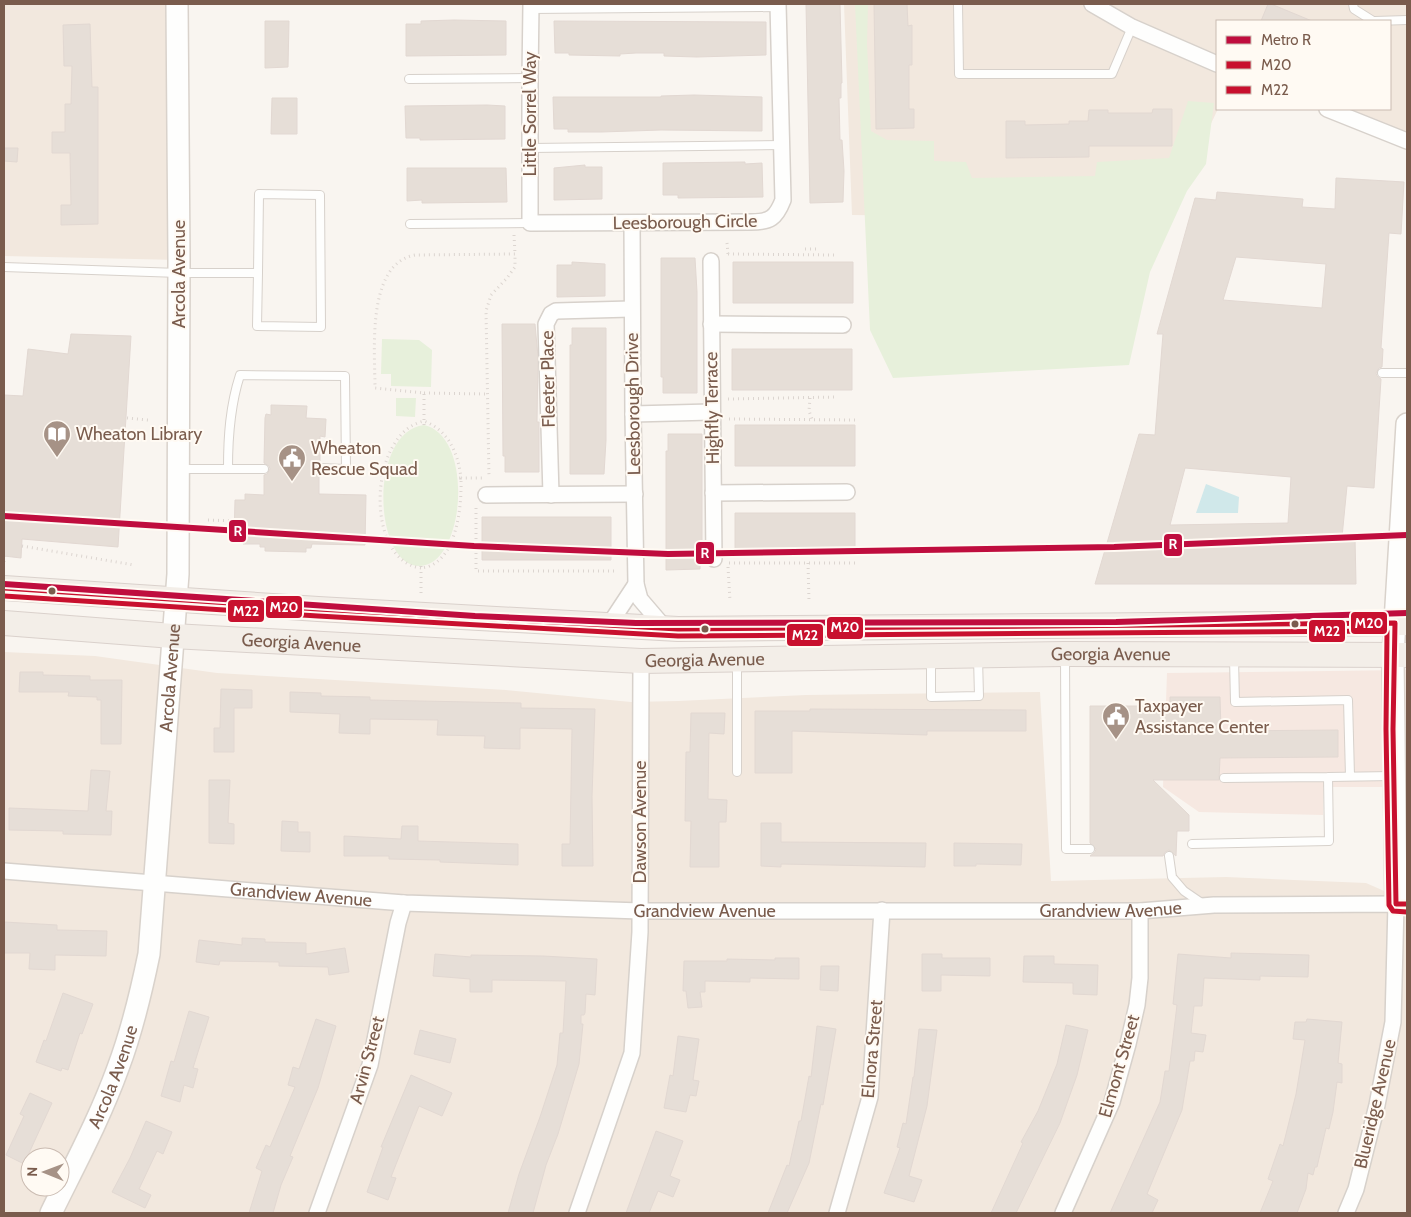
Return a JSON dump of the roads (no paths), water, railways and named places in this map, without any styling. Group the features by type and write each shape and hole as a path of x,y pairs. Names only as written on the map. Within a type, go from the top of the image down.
{"main road":[{"name":"Georgia Avenue","path":"4,588 176,600 690,628 1401,623"},
{"name":"Georgia Avenue","path":"4,623 173,636 641,661 1064,654 1234,653 1400,655"},
{"path":"609,625 628,641 641,661 690,628"}],"street":[{"name":"Arcola Avenue","path":"51,1213 118,1069 137,1012 149,954 176,600 179,469 177,4"},
{"path":"1092,4 1132,27 1216,64"},
{"name":"Little Sorrel Way","path":"530,224 531,6"},
{"name":"Leesborough Circle","path":"530,224 764,222 772,218 778,212 783,200 778,6"},
{"path":"1330,110 1407,141"},
{"name":"Leesborough Drive","path":"632,223 632,414 636,584 640,599 664,627"},
{"name":"Highfly Terrace","path":"711,261 713,493 721,561"},
{"name":"Fleeter Place","path":"551,495 546,324 551,314 556,311 631,310"},
{"path":"711,324 843,326"},
{"path":"632,414 711,412"},
{"name":"Blueridge Avenue","path":"1346,1213 1356,1189 1377,1106 1393,1022 1401,904 1396,781 1407,424"},
{"path":"713,493 847,492"},
{"path":"479,496 635,494"},
{"path":"609,625 636,584"},
{"name":"Dawson Avenue","path":"577,1213 632,1053 640,911 641,661"},
{"name":"Grandview Avenue","path":"4,871 404,903 640,911 1140,911 1205,906 1401,904"},
{"name":"Arvin Street","path":"317,1213 370,1065 398,923 404,903"},
{"name":"Elnora Street","path":"837,1213 870,1097 882,910"},
{"name":"Elmont Street","path":"1063,1213 1112,1102 1128,1044 1137,1005 1140,978 1140,911"}],"lane":[{"path":"958,4 959,74 1112,74 1132,27"},
{"path":"1353,4 1354,9 1372,20"},
{"path":"531,6 778,6"},
{"path":"1391,20 1407,20"},
{"path":"409,79 530,78"},
{"path":"531,148 782,145"},
{"path":"259,194 320,195 321,327 257,326 258,273 259,194"},
{"name":"Leesborough Circle","path":"410,224 530,224"},
{"path":"4,267 179,273 258,273"},
{"path":"1382,373 1407,373"},
{"path":"228,468 230,416 233,395 240,375 345,376 346,469 320,468"},
{"path":"179,469 264,469"},
{"path":"1234,653 1235,702 1348,700 1350,776"},
{"path":"1064,654 1066,849 1090,849"},
{"path":"931,656 931,697 978,696 978,656"},
{"path":"737,660 737,772"},
{"path":"1224,778 1350,776 1396,781"},
{"path":"1192,844 1329,841 1328,777"},
{"path":"1169,856 1172,876 1184,891 1205,906"}],"water":[{"path":"1206,484 1239,497 1238,513 1196,513"}],"metro line":[{"name":"R","path":"4,516 474,546 668,554 1114,547 1407,535"},
{"name":"R","path":"4,584 475,616 636,623 1116,622 1407,613"}],"place":[{"name":"Wheaton Library","path":"57,458"},
{"name":"Wheaton Rescue Squad","path":"292,482"},
{"name":"Taxpayer Assistance Center","path":"1116,740"}]}
